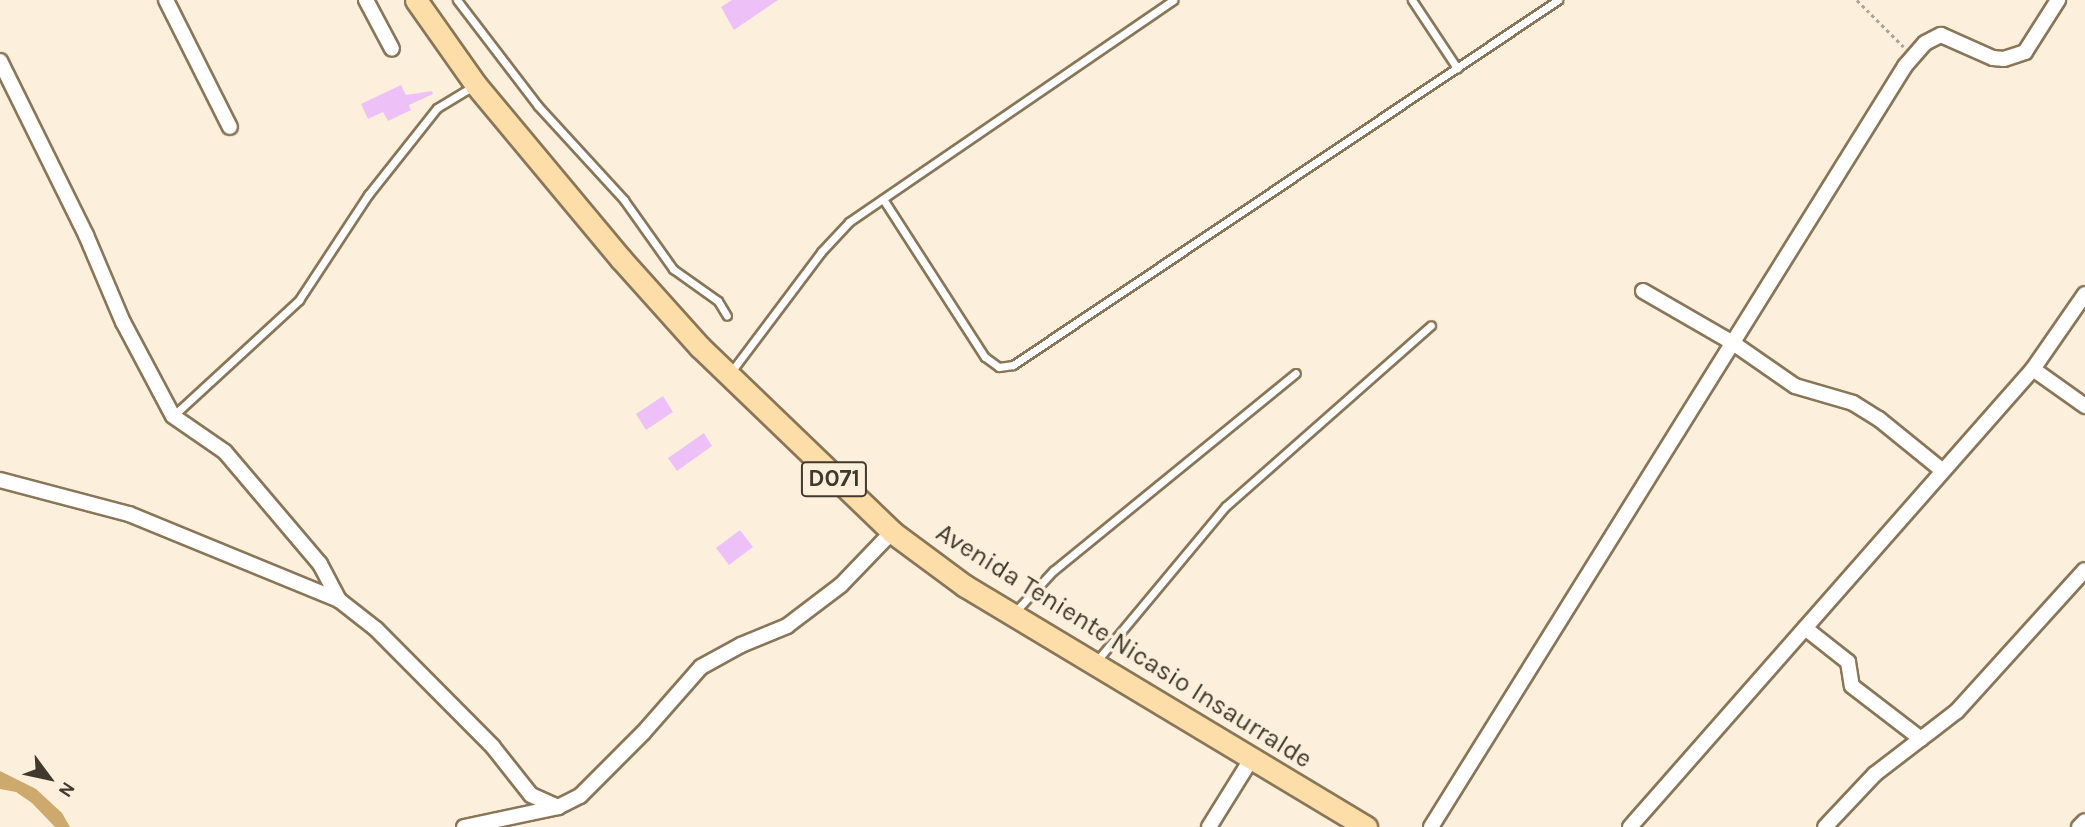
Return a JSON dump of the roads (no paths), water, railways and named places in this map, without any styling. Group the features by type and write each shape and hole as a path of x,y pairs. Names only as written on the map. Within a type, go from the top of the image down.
{"main road":[{"name":"Avenida Teniente Nicasio Insaurralde","path":"416,0 476,85 621,259 729,375 892,532 965,586 1366,827"}],"street":[{"path":"166,0 230,127"},
{"path":"366,0 392,49"},
{"path":"1431,827 1913,56 1925,43 1941,35 1993,58 2004,59 2025,52 2058,0"},
{"path":"0,61 86,235 123,322 173,416 225,452 320,564 338,600"},
{"path":"1643,291 1733,342 1796,386 1853,403 1879,419 1943,471"},
{"path":"1630,827 2033,369 2085,294"},
{"path":"2033,369 2085,406"},
{"path":"0,480 129,514 338,600 376,629 493,747 531,794 558,807"},
{"path":"464,827 558,807 580,796 615,763 701,667 741,645 787,626 841,585 892,532"},
{"path":"1825,827 1875,774 1957,711 2085,570"},
{"path":"1805,628 1848,662 1852,686 1921,739"},
{"path":"1209,827 1252,758"},
{"path":"2079,827 2085,821"}],"lane":[{"path":"457,0 538,106 624,200 673,269 711,296 727,316"},
{"path":"729,375 821,252 849,222 1173,0"},
{"path":"1412,0 1457,68"},
{"path":"883,198 985,357 999,367 1013,365 1558,0"},
{"path":"173,416 299,300 368,195 437,108 476,85"},
{"path":"1095,664 1226,506 1431,325"},
{"path":"1013,614 1053,571 1296,373"}]}
